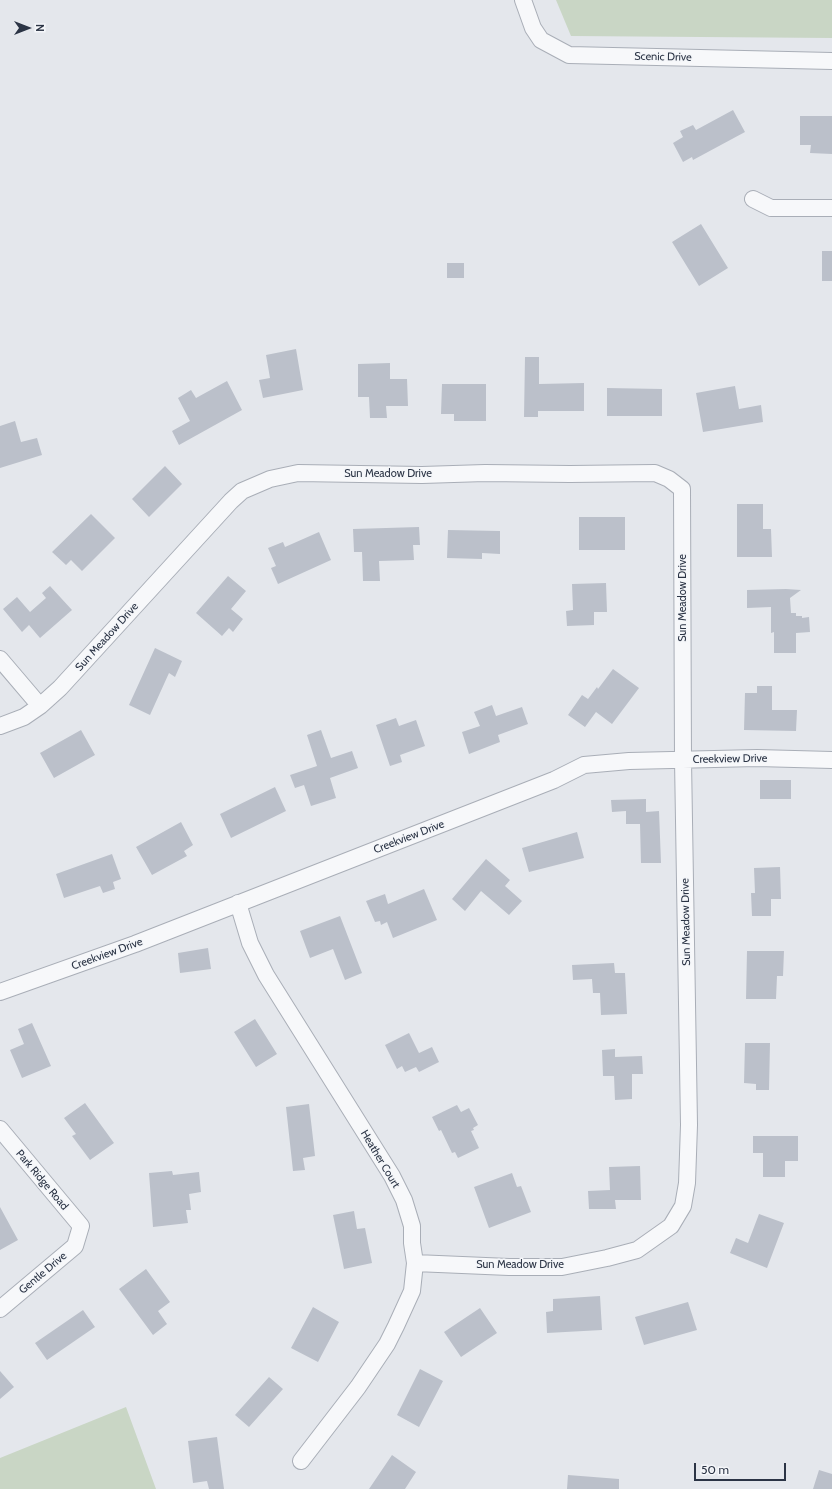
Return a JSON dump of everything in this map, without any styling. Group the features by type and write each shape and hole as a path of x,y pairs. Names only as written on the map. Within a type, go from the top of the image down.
{"street":[{"name":"Scenic Drive","path":"524,0 533,28 541,40 569,55 832,61"},
{"path":"753,199 771,208 832,208"},
{"name":"Sun Meadow Drive","path":"0,726 24,717 40,706 60,688 231,500 242,491 270,479 298,473 422,475 486,473 655,473 669,479 682,489 683,760 689,1125 687,1183 683,1206 671,1226 637,1250 607,1258 562,1267 415,1264"},
{"path":"0,659 40,706"},
{"name":"Creekview Drive","path":"0,992 135,944 554,780 584,765 629,761 757,758 832,760"},
{"name":"Heather Court","path":"238,903 250,943 266,975 392,1176 404,1200 412,1226 412,1244 415,1264 412,1291 387,1344 358,1387 301,1461"},
{"name":"Park Ridge Road","path":"0,1129 81,1226 80,1231"},
{"name":"Gentle Drive","path":"0,1309 74,1246 80,1231"}],"green space":[{"path":"556,0 832,0 832,38 571,36"},
{"path":"126,1407 156,1489 0,1489 0,1458"}],"building":[{"path":"733,110 745,132 693,160 692,157 683,162 673,143 683,137 680,131 693,125 696,130"},
{"path":"800,116 832,116 832,154 810,153 811,145 800,145"},
{"path":"701,224 728,268 699,286 672,242"},
{"path":"822,251 832,251 832,281 822,281"},
{"path":"447,263 464,263 464,278 447,278"},
{"path":"296,349 303,390 263,398 259,380 270,378 266,355"},
{"path":"525,357 539,357 539,384 584,383 584,411 538,411 538,417 524,417"},
{"path":"390,363 390,379 407,379 408,406 386,406 387,418 370,418 369,397 358,397 358,364"},
{"path":"227,381 242,410 179,445 172,431 190,421 178,398 191,390 196,398"},
{"path":"442,384 486,384 486,421 454,421 454,414 441,414"},
{"path":"735,386 739,409 761,405 763,422 703,432 696,393"},
{"path":"607,388 662,389 662,416 607,416"},
{"path":"15,421 21,442 37,438 42,455 0,468 0,426"},
{"path":"165,466 182,484 149,517 132,499"},
{"path":"737,504 763,504 763,529 771,529 772,557 737,557"},
{"path":"91,514 115,538 82,571 71,560 66,565 52,552"},
{"path":"579,517 625,517 625,550 579,550"},
{"path":"419,527 420,545 413,545 414,560 379,561 380,581 363,581 362,552 354,552 353,529"},
{"path":"448,530 500,531 500,554 482,553 482,559 447,558"},
{"path":"319,532 331,560 278,584 271,568 276,566 268,548 283,542 285,547"},
{"path":"228,576 246,591 231,609 243,619 233,632 229,628 222,636 196,613"},
{"path":"606,583 607,612 594,612 594,625 567,626 566,611 573,610 572,584"},
{"path":"50,586 72,610 40,638 29,625 22,632 3,609 17,597 30,612 46,598 42,593"},
{"path":"747,590 801,590 790,598 791,613 796,613 796,616 802,616 802,618 809,617 810,632 796,633 796,653 774,653 774,632 771,633 771,607 747,608"},
{"path":"155,648 182,661 175,677 169,673 150,715 129,705"},
{"path":"613,669 639,688 612,724 596,712 585,727 568,715 582,695 588,699 597,687 598,689"},
{"path":"757,686 772,686 772,710 797,710 796,731 744,730 745,693 757,693"},
{"path":"492,705 496,716 522,707 528,724 498,735 500,742 469,754 462,732 480,726 474,712"},
{"path":"396,718 399,726 416,720 425,746 400,755 402,762 390,766 376,725"},
{"path":"81,730 95,755 54,778 40,753"},
{"path":"321,730 331,758 352,751 358,768 330,778 336,798 311,806 304,785 295,788 290,775 317,766 307,735"},
{"path":"760,780 791,780 791,799 760,799"},
{"path":"275,787 286,811 231,838 220,814"},
{"path":"646,799 646,812 659,811 661,863 641,863 640,824 626,824 626,811 612,812 611,800"},
{"path":"181,822 193,845 184,851 187,856 152,875 136,847"},
{"path":"577,832 584,858 529,872 522,848"},
{"path":"112,854 121,879 113,882 115,889 103,893 100,886 64,898 56,874"},
{"path":"486,859 510,880 505,886 522,901 509,915 481,891 465,911 452,899"},
{"path":"780,867 781,899 771,899 771,916 752,916 751,893 755,893 754,868"},
{"path":"424,889 437,920 393,938 387,922 381,925 380,921 375,922 366,901 385,894 388,904"},
{"path":"340,916 362,973 345,980 333,949 310,958 300,931"},
{"path":"208,948 211,969 180,973 178,953"},
{"path":"747,951 784,951 783,976 777,976 776,999 746,999"},
{"path":"614,963 615,973 625,973 627,1014 601,1015 600,993 593,993 592,979 573,980 572,965"},
{"path":"255,1019 277,1054 256,1067 234,1032"},
{"path":"32,1023 51,1066 22,1078 10,1050 24,1044 18,1029"},
{"path":"409,1033 419,1053 432,1047 439,1062 419,1072 416,1067 405,1072 402,1066 397,1069 385,1045"},
{"path":"745,1043 770,1043 769,1090 756,1090 756,1084 744,1083"},
{"path":"615,1049 615,1057 642,1056 643,1074 632,1074 632,1099 615,1100 614,1076 603,1076 602,1050"},
{"path":"85,1103 114,1143 90,1160 72,1136 76,1134 64,1118"},
{"path":"309,1104 315,1156 303,1158 305,1170 293,1171 286,1107"},
{"path":"457,1105 461,1112 469,1108 478,1125 471,1131 479,1148 458,1158 455,1152 452,1153 441,1130 439,1131 432,1117"},
{"path":"753,1136 798,1136 798,1161 785,1161 785,1177 763,1177 763,1153 753,1153"},
{"path":"640,1166 641,1200 615,1200 616,1209 589,1209 588,1191 610,1190 609,1167"},
{"path":"172,1171 173,1175 199,1172 201,1192 189,1194 191,1210 186,1210 188,1223 153,1227 149,1173"},
{"path":"512,1173 517,1187 521,1186 531,1212 489,1228 474,1187"},
{"path":"0,1207 18,1240 0,1250"},
{"path":"354,1211 357,1229 365,1228 372,1263 344,1269 333,1215"},
{"path":"759,1214 784,1223 767,1268 730,1253 736,1238 748,1243"},
{"path":"146,1269 170,1302 158,1311 167,1324 153,1335 119,1289"},
{"path":"600,1296 602,1330 547,1333 546,1312 553,1311 553,1299"},
{"path":"688,1302 697,1330 644,1345 635,1317"},
{"path":"313,1307 339,1322 318,1362 291,1348"},
{"path":"480,1308 497,1333 461,1357 444,1332"},
{"path":"83,1310 95,1327 47,1360 35,1343"},
{"path":"420,1369 443,1381 419,1427 397,1415"},
{"path":"0,1371 14,1387 0,1399"},
{"path":"269,1377 283,1389 249,1427 235,1415"},
{"path":"217,1437 224,1489 209,1489 207,1481 193,1483 188,1441"},
{"path":"392,1455 416,1472 405,1489 369,1489"},
{"path":"819,1470 832,1474 832,1489 813,1489"},
{"path":"568,1475 619,1479 619,1489 567,1489"}]}
